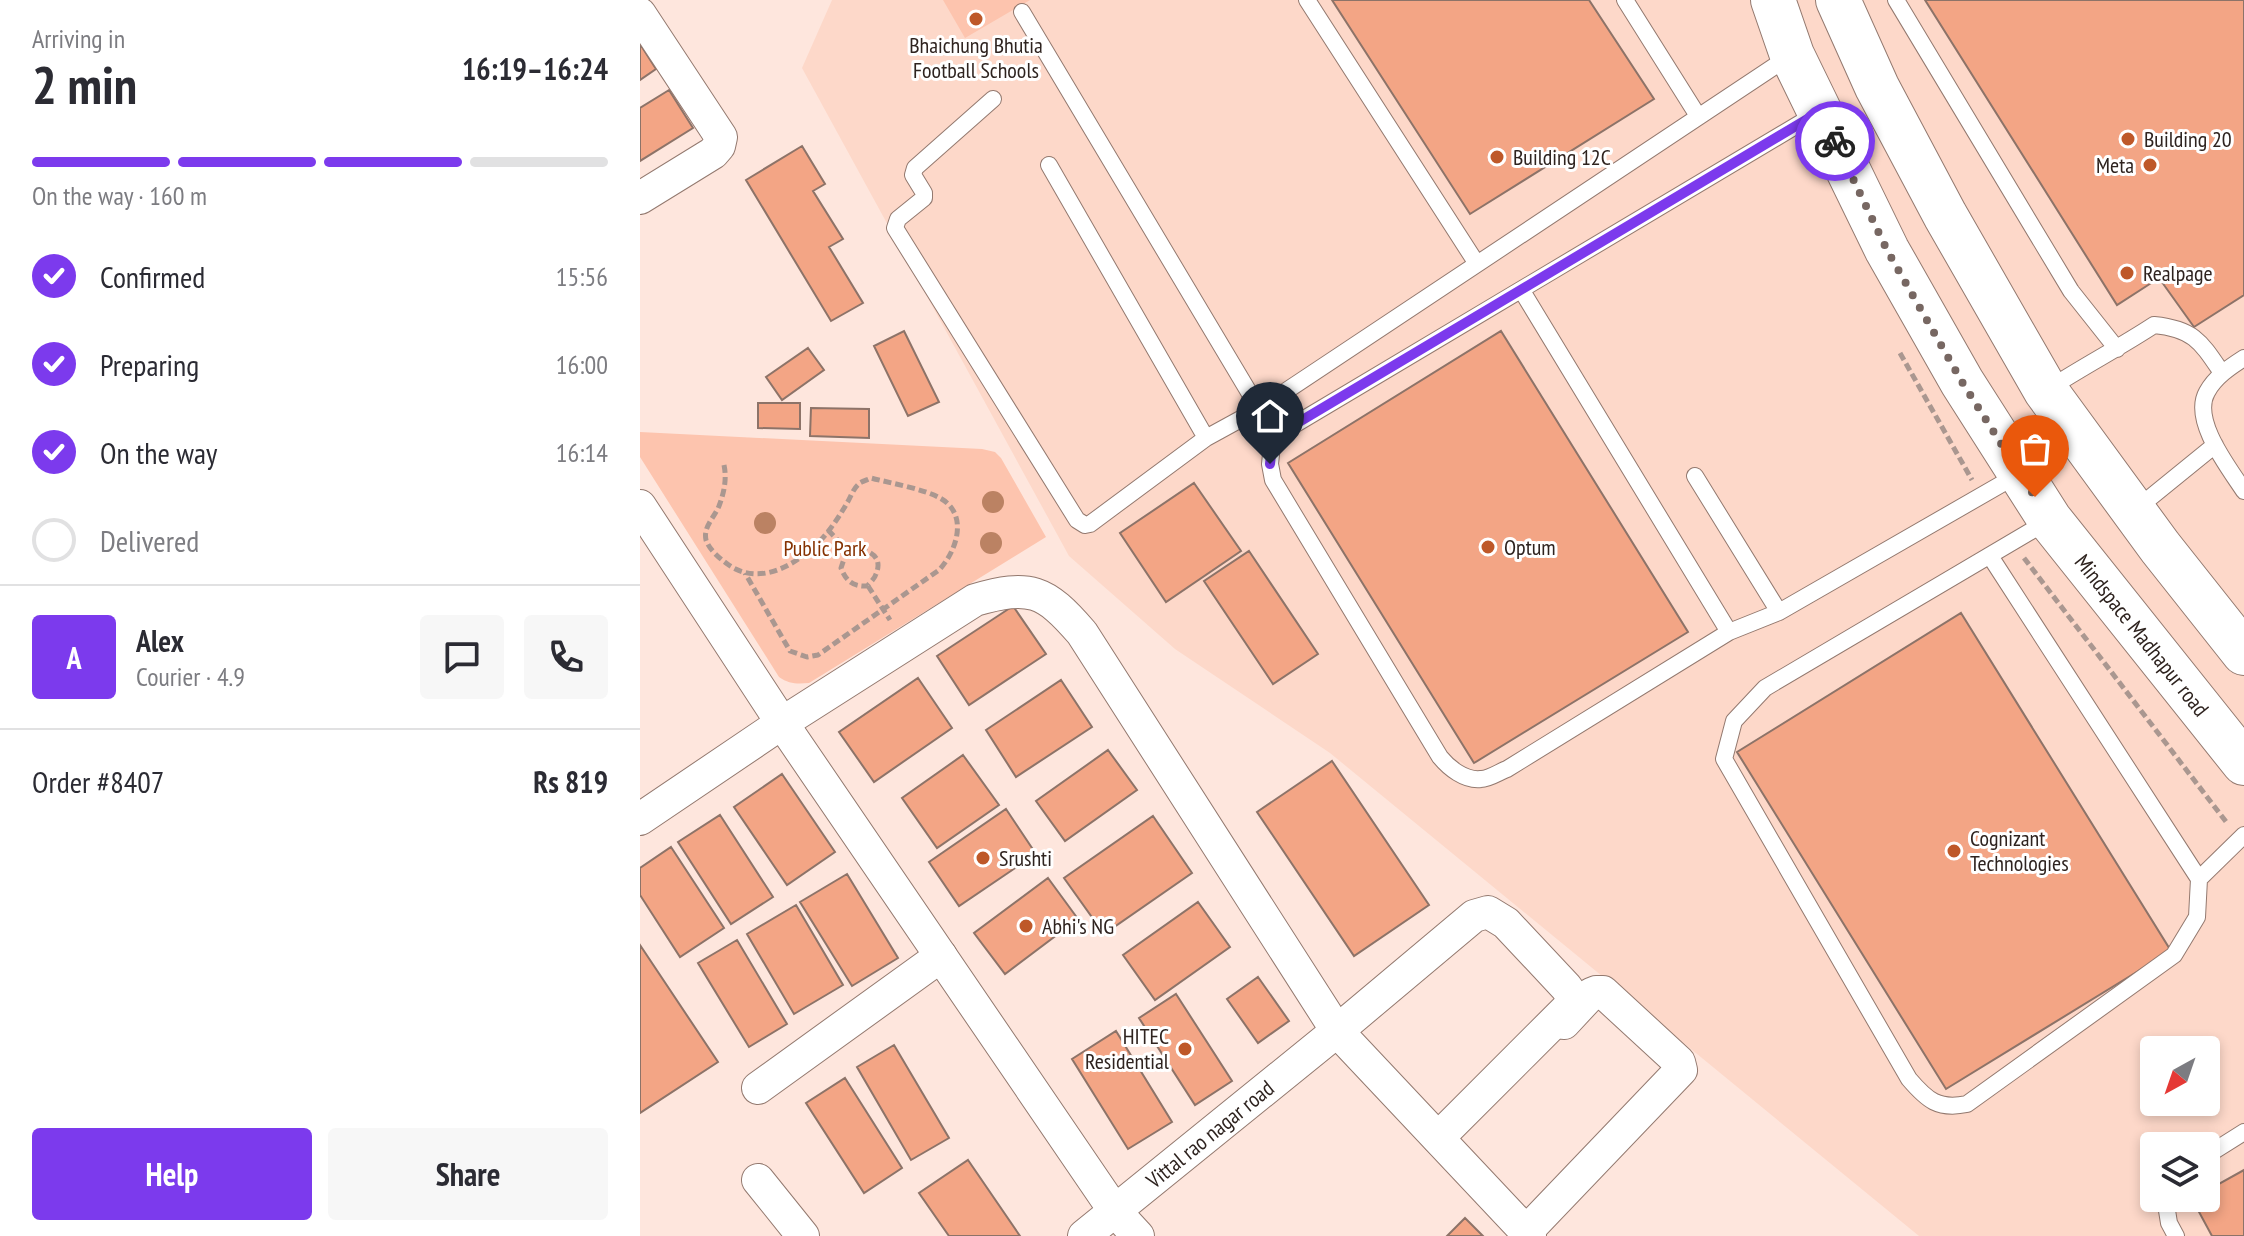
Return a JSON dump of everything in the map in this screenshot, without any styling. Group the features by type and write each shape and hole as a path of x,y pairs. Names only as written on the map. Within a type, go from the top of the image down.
{"street":[{"name":"Mindspace Madhapur road","path":"1773,0 1792,55 1887,250 1962,382 2050,520 2244,763"},
{"path":"1838,0 1877,87 1924,177 2046,391 2244,653"},
{"path":"640,14 721,137 713,153 640,198"},
{"path":"640,506 782,723 1114,1210 1138,1236"},
{"path":"640,819 782,723 975,600 1005,592 1034,593 1061,609 1082,633 1337,1031 1528,1234 1681,1070 1679,1062 1603,992 1596,992 1442,1142"},
{"name":"Vittal rao nagar road","path":"1084,1236 1474,916 1488,912 1506,923 1566,987 1574,998 1573,1003 1442,1142"},
{"path":"758,1088 941,956"},
{"path":"758,1180 803,1236"}],"lane":[{"path":"1307,0 1477,264"},
{"path":"1625,0 1698,116"},
{"path":"1896,0 2071,291 2117,349"},
{"path":"1022,12 1259,409"},
{"path":"993,99 915,168 913,175 924,198 898,219 895,224 897,234 1081,523 1090,524 1206,438 1259,409 1792,55"},
{"path":"1821,111 1294,425 1272,445 1270,464 1273,480 1440,757 1448,768 1480,780 1507,769 1729,632 1779,612 2021,473"},
{"path":"1049,165 1206,438"},
{"path":"1522,291 1729,632"},
{"path":"2046,391 2154,325 2178,327 2203,345 2222,373"},
{"path":"2244,358 2222,373 2205,395 2203,416 2215,445 2244,491"},
{"path":"2134,511 2215,445"},
{"path":"1695,476 1779,612"},
{"path":"1990,556 2199,879 2197,917 2174,955 1967,1104 1953,1107 1938,1105 1921,1094 1909,1079 1724,759 1734,721 1765,688 2050,520"},
{"path":"2199,879 2242,838"},
{"path":"2220,1147 2244,1132"},
{"path":"2167,1212 2176,1236"}],"path":[{"path":"724,465 724,492 706,529 707,541 712,551 733,568 758,576 800,559 821,540 860,482 871,478 938,497 948,504 956,518 958,531 950,558 939,570 818,655 807,657 790,651 745,573"},
{"path":"828,530 847,550"},
{"path":"2012,542 2242,838"},
{"path":"847,550 858,548 873,555 878,566 868,586"},
{"path":"847,550 841,568 843,574 853,584 868,586 905,645"}],"shaded area":[{"path":"832,0 2244,0 2244,1236 1919,1236 1330,753 1175,649 1069,556 802,68"}],"green space":[{"name":"Bhaichung Bhutia Football Schools","path":"943,0 1030,0 965,38"},
{"name":"Public Park","path":"640,432 995,452 1046,537 809,683 790,682 779,677 640,457"}],"building":[{"name":"Building 12C","path":"1332,0 1589,0 1654,99 1470,214"},
{"name":"Building 20","path":"1925,0 2244,0 2244,295 2194,327 2159,278 2117,305"},
{"path":"640,44 656,69 640,80"},
{"path":"669,90 693,128 640,161 640,108"},
{"path":"802,146 825,184 813,191 843,239 829,247 863,303 831,321 746,180"},
{"path":"904,331 939,402 908,416 874,346"},
{"name":"Optum","path":"1501,331 1688,632 1474,763 1288,463"},
{"path":"808,348 824,370 782,400 766,377"},
{"path":"758,403 800,403 800,429 758,428"},
{"path":"811,408 869,409 869,438 810,436"},
{"path":"1194,483 1241,551 1166,602 1120,533"},
{"path":"1249,551 1318,654 1273,684 1204,581"},
{"path":"1013,606 1046,654 969,705 937,656"},
{"name":"Cognizant Technologies","path":"1961,613 2171,951 1946,1089 1737,752"},
{"path":"918,678 952,728 874,782 839,732"},
{"path":"1061,680 1092,727 1016,777 986,730"},
{"path":"1108,750 1137,790 1065,841 1036,801"},
{"path":"963,755 999,805 937,848 902,798"},
{"path":"1332,761 1429,905 1354,956 1257,812"},
{"path":"782,774 835,852 787,885 734,807"},
{"name":"Srushti","path":"1006,809 1036,854 959,906 929,862"},
{"path":"720,815 773,897 731,924 678,842"},
{"path":"1153,816 1192,873 1104,934 1064,878"},
{"path":"671,847 724,928 680,957 640,895 640,868"},
{"path":"847,874 898,958 852,986 800,902"},
{"name":"Abhi's NG","path":"1048,878 1078,919 1005,974 974,933"},
{"path":"1198,902 1230,947 1155,1000 1123,955"},
{"path":"796,905 843,985 794,1014 747,934"},
{"path":"737,940 787,1024 749,1047 698,963"},
{"path":"640,945 718,1062 640,1113"},
{"path":"1258,977 1289,1021 1258,1043 1227,999"},
{"name":"HITEC Residential","path":"1176,994 1232,1081 1195,1105 1139,1018"},
{"path":"1116,1031 1172,1122 1128,1149 1072,1059"},
{"path":"894,1045 949,1138 911,1160 857,1067"},
{"path":"845,1078 902,1168 864,1193 806,1103"},
{"path":"968,1160 1020,1236 949,1236 919,1193"},
{"path":"2244,1170 2244,1236 2212,1236 2199,1212 2220,1212 2220,1183"},
{"path":"1465,1218 1483,1236 1447,1236"}],"way so far":[{"path":"1835,141 1887,250 1962,382 2035,497"}],"place":[{"name":"Bhaichung Bhutia Football Schools","path":"976,19"},
{"name":"Building 20","path":"2128,139"},
{"name":"Building 12C","path":"1497,157"},
{"name":"Meta","path":"2150,165"},
{"name":"Realpage","path":"2127,273"},
{"name":"Optum","path":"1488,547"},
{"name":"Cognizant Technologies","path":"1954,851"},
{"name":"Srushti","path":"983,858"},
{"name":"Abhi's NG","path":"1026,926"},
{"name":"HITEC Residential","path":"1185,1049"}],"route":[{"path":"1270,464 1272,445 1294,425 1821,111 1835,141"}]}
